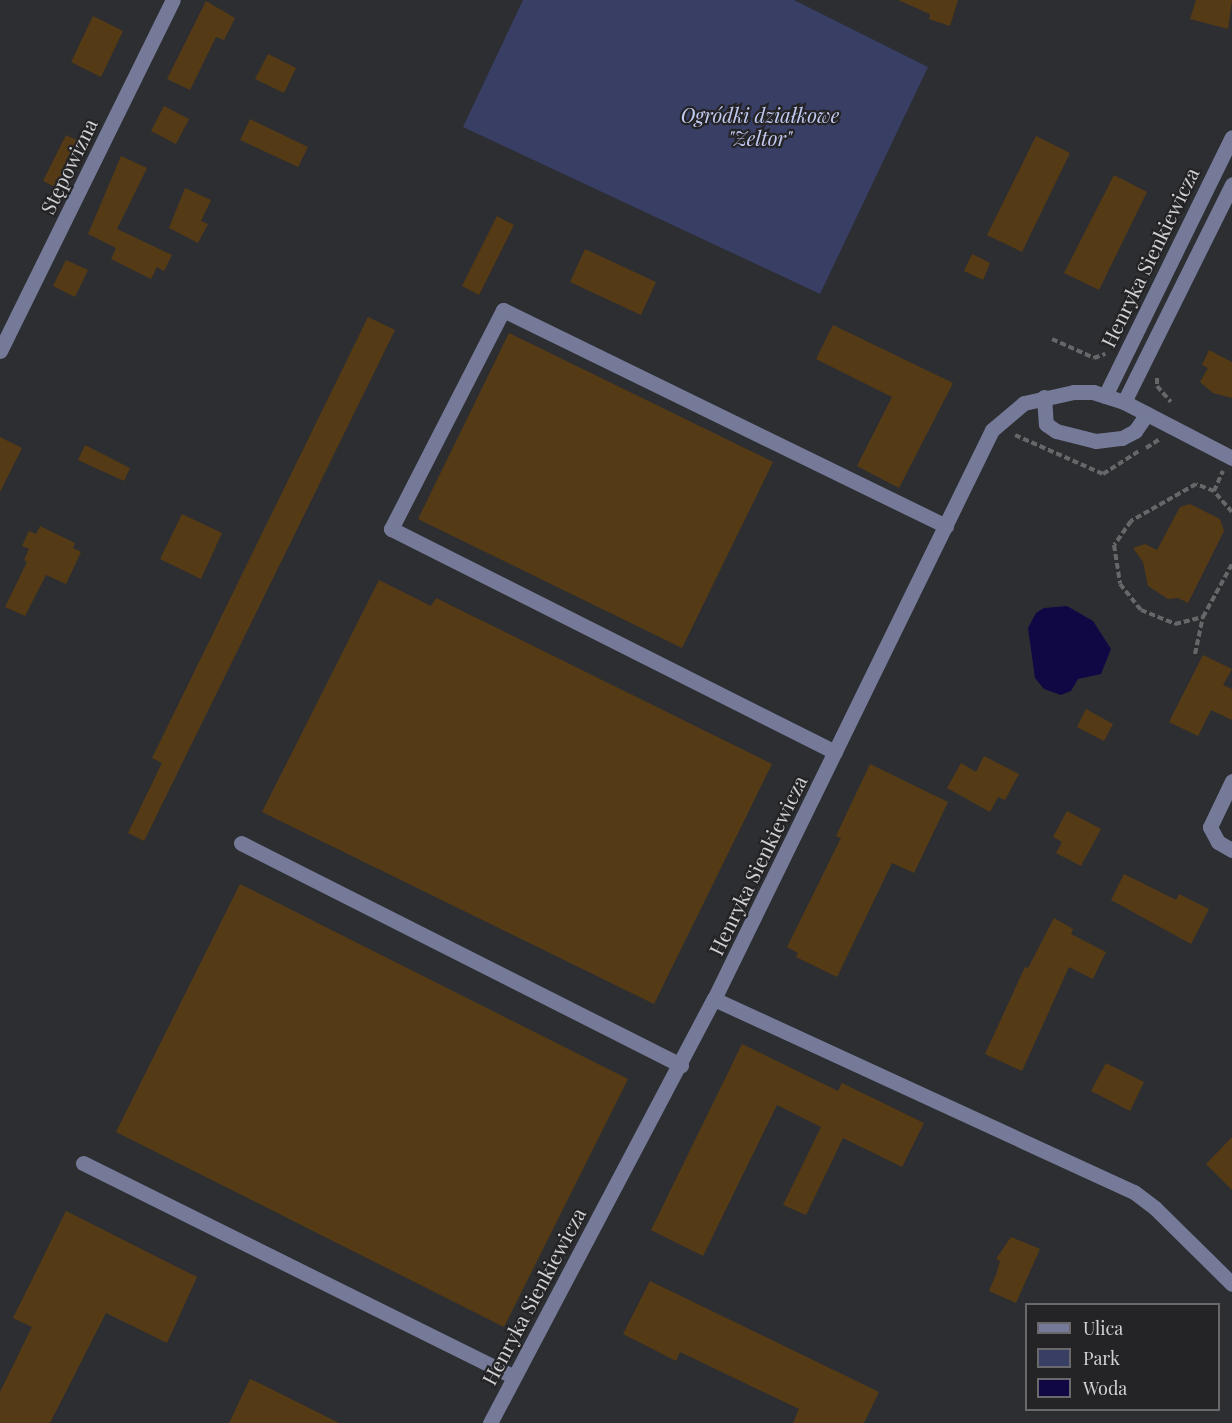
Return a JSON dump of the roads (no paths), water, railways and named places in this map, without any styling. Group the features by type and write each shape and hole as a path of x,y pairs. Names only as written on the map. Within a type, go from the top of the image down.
{"street":[{"name":"Stępowizna","path":"0,351 173,0"},
{"name":"Henryka Sienkiewicza","path":"1105,396 1232,137"},
{"path":"1124,402 1232,184"},
{"path":"836,752 392,529 503,310 946,526"},
{"name":"Henryka Sienkiewicza","path":"490,1423 513,1376 681,1065 992,430 1008,413 1044,397 1074,392 1105,396 1124,402 1147,414 1228,463"},
{"path":"1044,397 1046,424 1056,431 1096,441 1122,438 1135,431 1147,414"},
{"path":"1232,781 1209,827 1218,842 1232,850"},
{"path":"241,843 681,1065"},
{"path":"714,999 1039,1146 1134,1192 1155,1208 1232,1284"},
{"path":"83,1163 513,1376"}],"water":[{"path":"1067,606 1093,621 1111,649 1101,674 1078,679 1071,691 1061,695 1044,689 1035,678 1028,628 1036,613 1044,608"}],"park label":[{"name":"Ogródki działkowe \"Zeltor\"","path":"760,126"}]}
